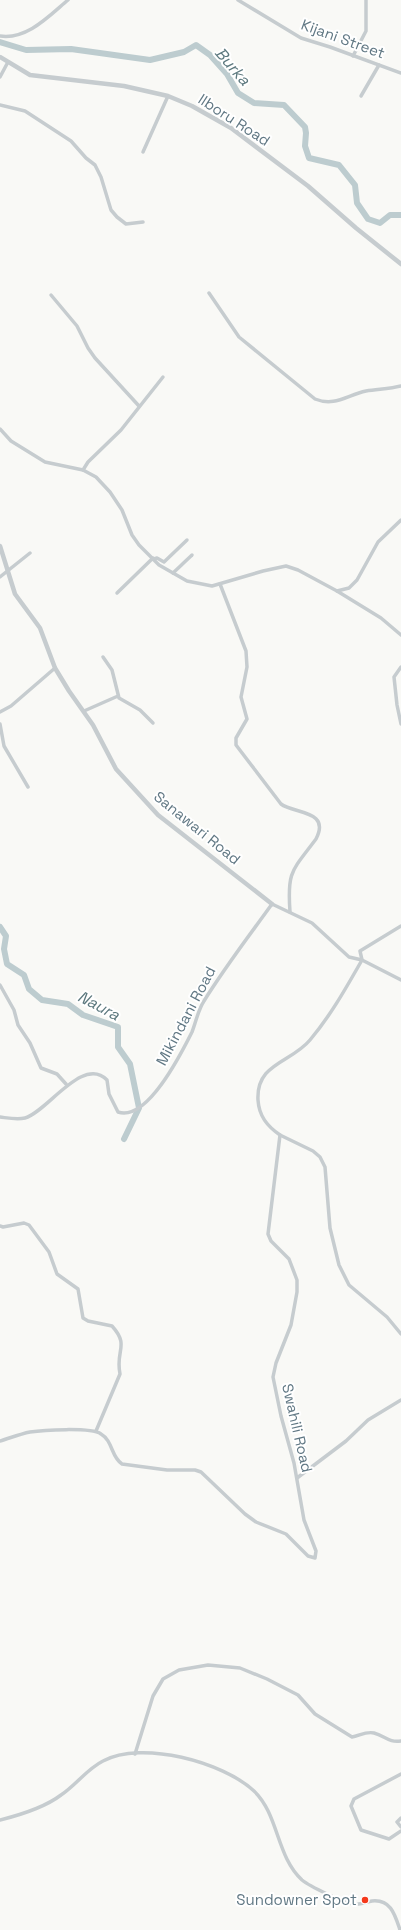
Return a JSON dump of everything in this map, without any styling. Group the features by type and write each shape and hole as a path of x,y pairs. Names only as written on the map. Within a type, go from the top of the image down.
{"street":[{"path":"0,36 12,36 26,31 46,20 68,0"},
{"name":"Kijani Street","path":"238,0 301,38 401,73"},
{"path":"352,56 366,31 366,0"},
{"name":"Ilboru Road","path":"0,57 21,71 34,77 105,83 168,96 201,111 245,138 322,196 356,228 401,264"},
{"path":"0,77 8,62"},
{"path":"361,96 379,65"},
{"path":"143,152 168,96"},
{"path":"0,105 25,111 71,140 86,158 95,165 101,177 111,210 116,218 126,224 143,222"},
{"path":"209,293 239,337 315,399 325,402 335,402 366,391 401,386"},
{"path":"51,295 77,326 95,358 139,406"},
{"path":"83,470 88,462 121,430 139,406 151,395 164,377"},
{"path":"0,429 11,441 45,462 83,470 96,477 110,492 122,510 132,534 139,545 153,559 187,581 212,586 286,566 298,570 337,590 381,618 401,635"},
{"path":"337,590 349,588 357,580 378,542 401,520"},
{"path":"117,593 153,559 157,558 164,562 187,540"},
{"name":"Sanawari Road","path":"0,546 15,594 40,628 55,668 69,691 84,711 116,769 144,800 158,815 272,904 312,923 349,957 362,960 401,980"},
{"path":"0,577 30,553"},
{"path":"173,573 192,555"},
{"path":"220,584 246,651 247,661 241,695 247,719 236,738 236,745 282,804 289,808 312,814 318,825 318,834 316,839 291,874 288,889 290,912"},
{"path":"103,657 113,673 118,696 140,710 153,723"},
{"path":"401,667 394,677 401,724"},
{"path":"0,712 11,706 55,668"},
{"path":"84,711 118,696"},
{"path":"0,724 4,746 28,787"},
{"name":"Mikindani Road","path":"0,1117 19,1119 32,1115 52,1100 66,1084 86,1076 98,1074 107,1080 109,1094 118,1112 128,1114 142,1106 169,1074 192,1031 203,1003 224,969 272,904"},
{"path":"401,926 360,951 362,960 327,1019 304,1048 274,1065 262,1077 258,1092 258,1104 266,1124 280,1135 313,1151 320,1158 326,1175 332,1240 339,1265 349,1285 387,1317 401,1334"},
{"path":"0,985 14,1010 20,1029 30,1043 41,1068 57,1074 66,1084"},
{"name":"Swahili Road","path":"96,1431 106,1438 117,1460 122,1464 161,1469 195,1470 201,1472 245,1514 256,1522 286,1534 308,1556 315,1558 316,1551 304,1520 297,1478 273,1377 276,1364 289,1333 298,1292 297,1280 289,1259 271,1241 268,1234 280,1135"},
{"path":"0,1226 3,1227 24,1223 28,1225 49,1252 57,1274 78,1289 83,1318 88,1321 112,1326 120,1336 122,1344 118,1365 120,1374 96,1431 78,1429 35,1432 0,1441"},
{"path":"297,1478 346,1441 368,1420 401,1400"},
{"path":"135,1754 153,1696 163,1679 179,1670 208,1665 240,1668 267,1679 298,1695 314,1714 352,1737 370,1733 377,1734 392,1742 401,1741"},
{"path":"0,1820 30,1811 60,1796 102,1761 119,1755 163,1754 207,1765 227,1773 249,1787 261,1798 268,1810 280,1843 294,1869 303,1881 312,1887 351,1904 379,1901 386,1903 394,1912 400,1930"},
{"path":"401,1774 354,1798 351,1806 361,1830 389,1839 401,1831"},
{"path":"401,1818 397,1822 401,1827"}],"waterway":[{"name":"Burka","path":"0,42 26,50 71,49 150,60 184,52 196,45 210,55 227,74 238,93 254,103 284,105 305,127 305,146 309,158 339,165 355,185 357,203 368,219 380,223 390,215 401,215"},
{"name":"Naura","path":"0,927 6,936 4,949 7,964 24,975 29,989 42,1000 68,1004 83,1015 118,1027 118,1047 130,1064 139,1108 124,1139"}],"place":[{"name":"Sundowner Spot","path":"365,1900"}]}
